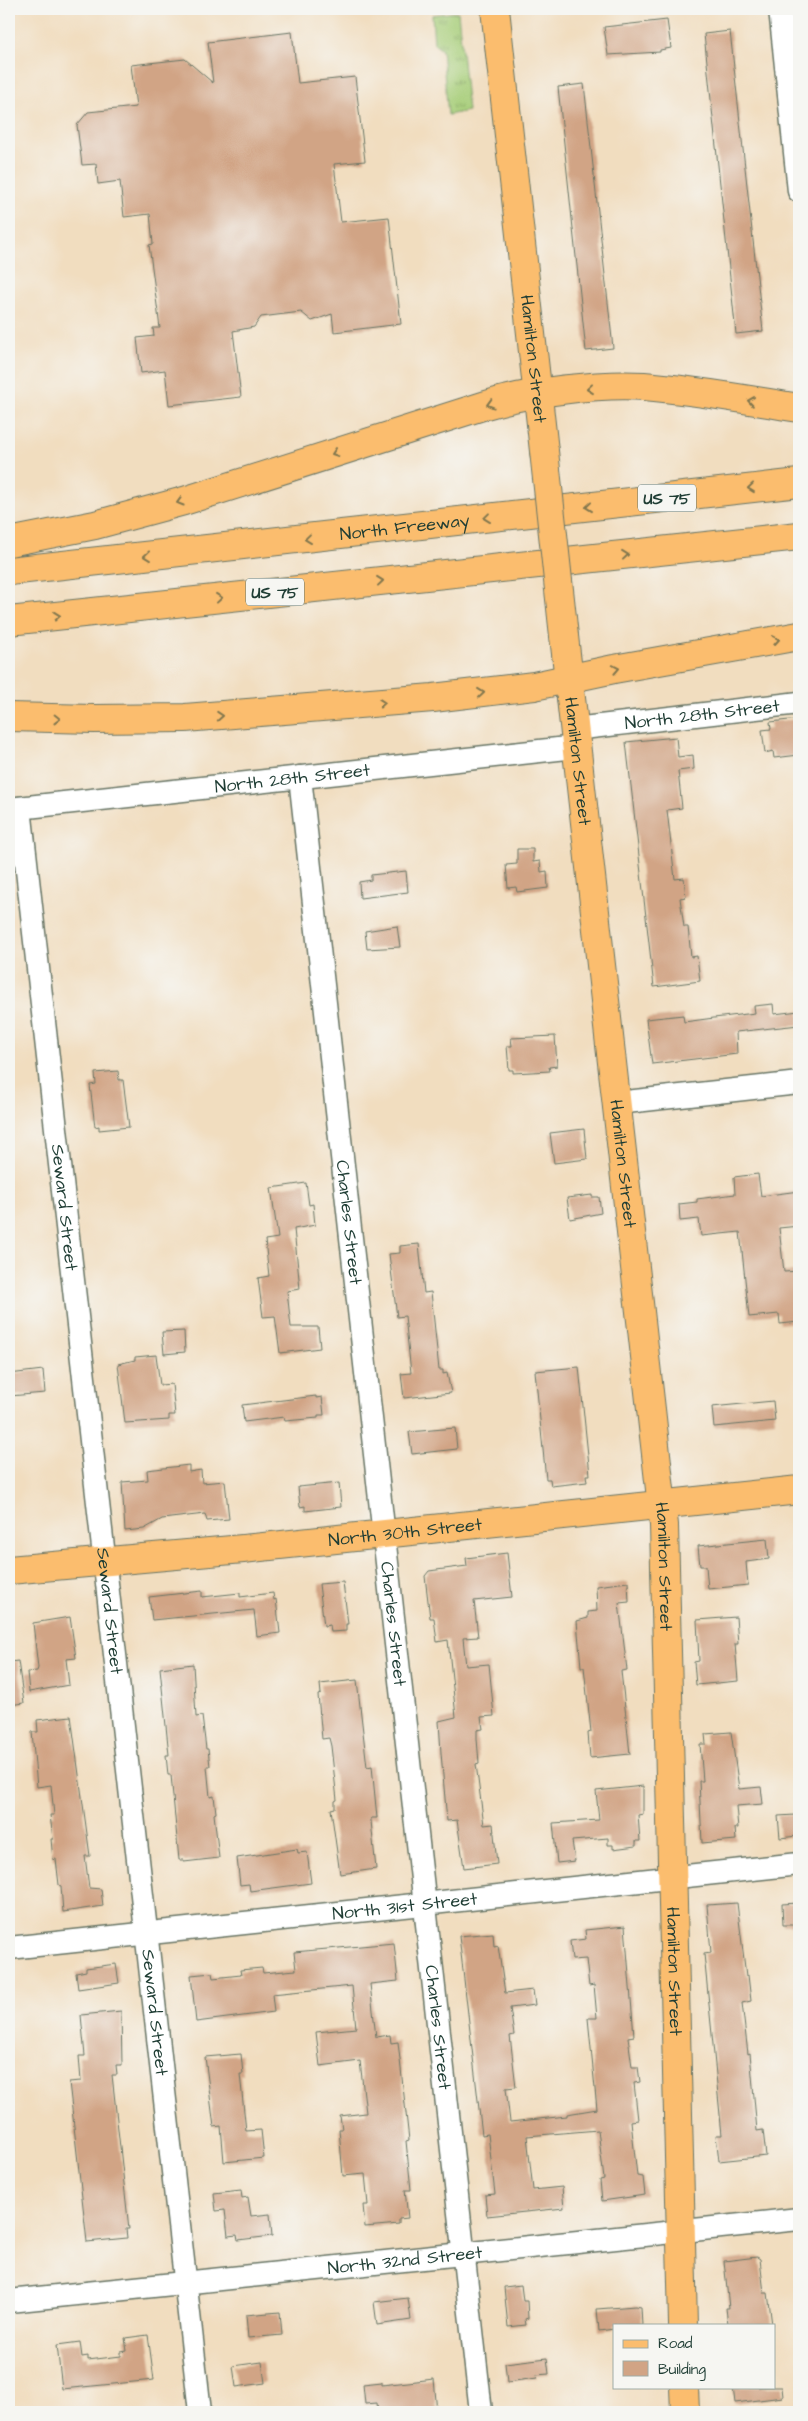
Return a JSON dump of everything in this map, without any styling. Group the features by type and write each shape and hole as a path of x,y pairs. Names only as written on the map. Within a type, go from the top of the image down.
{"main road":[{"name":"Hamilton Street","path":"495,9 666,1548 683,2324"},
{"path":"9,542 160,508 486,405 538,394 601,387 644,386 799,408"},
{"name":"North Freeway","path":"9,571 799,483"},
{"name":"US 75","path":"9,621 799,536"},
{"path":"9,717 113,719 226,715 441,697 521,688 799,636"},
{"name":"North 30th Street","path":"9,1570 103,1563 799,1490"},
{"path":"684,2388 685,2412"}],"street":[{"path":"780,9 792,65 799,191"},
{"name":"North 28th Street","path":"15,808 300,777 575,738 799,703"},
{"name":"Charles Street","path":"300,777 423,1905 481,2412"},
{"name":"Seward Street","path":"15,808 200,2412"},
{"path":"616,1103 799,1083"},
{"name":"North 31st Street","path":"9,1948 799,1864"},
{"name":"North 32nd Street","path":"9,2301 799,2219"}],"green space":[{"path":"458,12 468,111 448,115 442,50 434,44 432,15"}],"building":[{"path":"667,20 671,48 660,50 660,52 608,55 604,27"},
{"path":"730,31 763,331 736,334 704,34"},
{"path":"292,32 298,83 355,77 365,161 334,164 341,222 389,217 401,324 334,332 332,314 312,321 301,312 261,317 254,327 233,331 241,397 169,405 165,370 141,373 137,338 154,336 153,328 160,328 149,245 153,244 150,214 124,217 120,181 98,184 96,164 82,165 77,125 88,112 136,107 131,65 185,59 213,83 208,42"},
{"path":"584,84 613,348 586,351 558,87"},
{"path":"799,719 799,755 774,758 773,751 765,753 762,730 771,729 770,722"},
{"path":"676,737 678,757 693,755 694,769 678,771 682,808 667,810 675,879 684,878 686,897 680,898 684,927 688,927 691,957 697,956 700,981 654,987 626,742"},
{"path":"517,849 533,849 533,862 540,861 541,872 547,871 548,888 517,892 516,887 508,888 506,865 517,864"},
{"path":"406,871 408,892 360,898 359,882 371,880 371,875"},
{"path":"397,926 400,947 367,949 365,931"},
{"path":"773,1004 774,1014 799,1011 799,1025 736,1032 737,1054 652,1064 646,1019 683,1015 684,1022 755,1013 754,1006"},
{"path":"555,1036 557,1066 549,1067 550,1071 513,1073 513,1070 509,1070 507,1046 512,1046 511,1038"},
{"path":"118,1071 119,1080 123,1080 129,1127 99,1130 99,1126 95,1127 90,1085 96,1084 95,1073"},
{"path":"584,1129 587,1159 554,1163 550,1133"},
{"path":"758,1174 761,1196 799,1191 799,1226 779,1228 784,1272 799,1271 799,1322 780,1324 779,1314 749,1317 740,1232 701,1236 699,1219 680,1221 679,1204 697,1202 697,1199 735,1194 734,1177"},
{"path":"306,1183 309,1205 313,1204 315,1225 294,1229 300,1289 287,1291 291,1327 318,1327 320,1348 280,1353 275,1316 263,1317 258,1278 269,1276 265,1240 278,1238 271,1188"},
{"path":"592,1195 592,1197 599,1197 601,1213 570,1219 567,1198"},
{"path":"419,1244 424,1293 431,1292 439,1370 443,1370 443,1374 447,1373 451,1393 404,1398 401,1374 411,1373 405,1316 397,1317 389,1254 400,1253 400,1246"},
{"path":"184,1331 185,1352 164,1354 162,1332"},
{"path":"156,1355 160,1385 172,1384 175,1415 169,1415 169,1420 125,1423 118,1364 135,1360 135,1357"},
{"path":"579,1367 590,1475 586,1475 587,1482 551,1486 550,1479 546,1479 535,1371"},
{"path":"43,1370 45,1393 9,1396 9,1374"},
{"path":"316,1396 316,1398 322,1397 324,1415 318,1415 318,1418 285,1421 284,1417 244,1422 242,1405"},
{"path":"773,1401 775,1421 714,1427 712,1407"},
{"path":"455,1428 457,1449 412,1454 409,1432"},
{"path":"189,1465 189,1472 201,1470 202,1483 225,1481 229,1519 207,1521 205,1514 162,1519 144,1529 125,1531 122,1482 148,1480 147,1470"},
{"path":"339,1483 341,1507 305,1511 305,1506 300,1507 298,1487"},
{"path":"767,1539 769,1559 746,1562 748,1585 708,1589 706,1566 700,1566 698,1546"},
{"path":"507,1553 512,1597 474,1601 478,1637 463,1638 466,1666 489,1664 494,1716 481,1717 483,1729 477,1730 479,1763 476,1764 484,1825 493,1824 497,1864 464,1868 457,1820 447,1821 441,1753 439,1721 456,1717 448,1640 437,1642 434,1618 430,1618 425,1576 429,1571 467,1566 466,1558"},
{"path":"343,1582 348,1624 346,1624 346,1631 331,1632 330,1625 324,1626 319,1584"},
{"path":"628,1582 629,1602 619,1603 627,1670 621,1671 630,1754 590,1758 588,1733 591,1732 584,1667 581,1667 577,1621 588,1618 588,1612 597,1611 596,1586"},
{"path":"202,1591 202,1597 240,1593 240,1597 273,1593 274,1600 276,1599 280,1633 257,1636 254,1610 152,1620 149,1597"},
{"path":"70,1617 76,1658 66,1659 69,1685 29,1692 27,1672 37,1671 38,1668 33,1623"},
{"path":"736,1617 738,1644 735,1644 738,1681 696,1685 694,1662 699,1661 697,1620"},
{"path":"18,1661 24,1703 9,1705 9,1662"},
{"path":"193,1664 196,1717 202,1716 206,1749 208,1749 210,1766 207,1766 210,1797 214,1796 219,1858 184,1862 184,1860 179,1860 171,1775 168,1775 166,1755 169,1755 160,1668"},
{"path":"357,1680 367,1767 372,1766 377,1818 371,1818 371,1821 376,1869 340,1874 331,1809 335,1808 335,1801 337,1800 331,1746 329,1738 322,1739 318,1695 321,1694 320,1684"},
{"path":"71,1716 90,1856 85,1856 89,1888 101,1889 103,1906 63,1912 61,1886 59,1885 56,1859 53,1860 51,1839 53,1839 50,1815 54,1815 51,1785 37,1787 32,1732 38,1732 37,1720"},
{"path":"731,1732 739,1789 761,1787 763,1804 736,1806 738,1828 735,1828 736,1840 702,1843 699,1781 703,1781 700,1744 706,1744 705,1734"},
{"path":"643,1786 643,1814 638,1815 640,1841 636,1841 636,1846 613,1849 613,1845 608,1845 608,1838 572,1841 575,1861 557,1863 553,1823 599,1820 596,1791"},
{"path":"795,1815 797,1836 780,1838 778,1816"},
{"path":"297,1849 298,1853 307,1852 311,1883 250,1891 249,1884 240,1885 237,1858"},
{"path":"737,1903 751,2001 742,2003 748,2054 750,2053 757,2131 763,2130 766,2156 719,2161 716,2135 722,2135 704,1954 711,1953 707,1905"},
{"path":"798,1903 799,1925 783,1925 782,1904"},
{"path":"625,1926 634,2036 628,2037 632,2067 638,2067 640,2082 634,2083 638,2120 631,2121 637,2176 643,2177 645,2195 602,2201 600,2180 604,2179 598,2130 527,2136 533,2190 562,2187 564,2208 487,2216 485,2195 495,2194 488,2134 482,2135 459,1936 493,1933 494,1947 498,1946 505,1993 533,1990 535,2005 510,2008 514,2035 510,2036 516,2087 506,2088 510,2122 567,2116 567,2114 597,2109 588,2018 597,2018 594,1985 589,1986 586,1959 572,1960 570,1941 586,1939 585,1930"},
{"path":"394,1943 398,1981 370,1984 376,2037 390,2035 391,2043 398,2042 409,2140 406,2141 411,2190 405,2190 408,2218 399,2219 399,2224 365,2227 363,2205 368,2205 365,2174 343,2176 339,2129 342,2129 340,2116 366,2113 360,2061 320,2066 316,2032 356,2028 352,1986 272,1994 274,2012 196,2022 191,1975 212,1973 213,1978 241,1975 240,1970 262,1968 263,1973 296,1970 294,1952"},
{"path":"116,1964 119,1983 78,1989 76,1973 86,1971 86,1968"},
{"path":"121,2011 122,2065 116,2065 117,2075 112,2075 129,2229 126,2229 127,2238 87,2242 69,2082 81,2081 79,2056 85,2056 81,2015"},
{"path":"241,2054 243,2074 240,2074 246,2131 261,2130 264,2158 224,2162 221,2126 214,2127 205,2057"},
{"path":"241,2190 242,2198 248,2197 251,2216 270,2214 272,2236 238,2240 237,2235 228,2236 225,2210 216,2211 214,2193"},
{"path":"757,2257 760,2259 764,2293 768,2293 772,2324 728,2324 726,2308 729,2308 724,2261"},
{"path":"521,2285 523,2301 527,2301 528,2318 525,2319 526,2325 508,2327 504,2287"},
{"path":"408,2298 411,2320 377,2325 374,2302"},
{"path":"641,2307 642,2324 613,2324 613,2329 599,2331 597,2309"},
{"path":"280,2312 282,2335 248,2338 246,2315"},
{"path":"148,2335 154,2380 62,2389 57,2345 80,2342 82,2357 88,2356 88,2360 121,2356 121,2352 127,2351 125,2338"},
{"path":"547,2358 549,2374 536,2375 537,2378 507,2382 505,2363"},
{"path":"262,2362 265,2383 236,2387 233,2366"},
{"path":"434,2379 437,2412 378,2412 377,2403 365,2404 363,2384 382,2382 382,2385"},
{"path":"782,2387 783,2397 735,2403 733,2388"}]}
